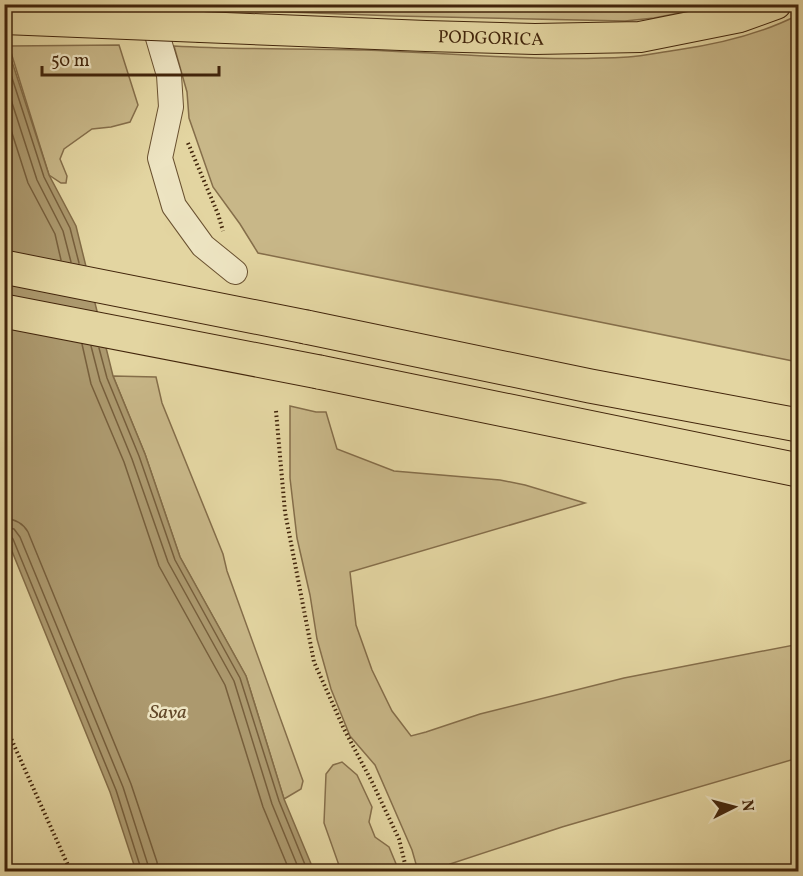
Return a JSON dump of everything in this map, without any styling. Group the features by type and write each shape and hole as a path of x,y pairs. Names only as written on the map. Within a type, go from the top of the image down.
{"highway":[{"path":"4,267 798,425"},
{"path":"4,311 319,372 798,470"}],"main road":[{"name":"PODGORICA","path":"4,19 535,39 640,38 740,17 776,4"}],"lane":[{"path":"148,4 169,75 171,107 160,158 174,206 203,246 235,272"}],"path":[{"path":"171,107 218,214 235,272"},
{"path":"276,411 285,512 314,662 344,729 399,839 407,872"},
{"path":"4,723 71,872"}],"shaded area":[{"path":"720,4 654,18 625,21 396,16 260,11 181,5"},
{"path":"798,15 798,362 258,253 213,187 189,118 187,92 174,46 364,50 529,58 628,57 693,48 724,41 755,33"},
{"path":"119,45 138,105 130,122 92,129 64,149 60,159 67,176 66,183 61,183 49,175 9,46"},
{"path":"113,376 156,377 162,403 223,554 227,571 303,781 301,789 284,799 246,676 180,557 145,454"},
{"path":"290,406 326,412 337,449 394,471 500,480 585,503 350,572 356,625 372,670 392,711 411,736 480,714 624,678 794,645 798,661 798,758 562,827 450,864 451,871 418,871 412,850 375,765 350,736 331,689 317,639 297,538 290,478"},
{"path":"342,762 357,775 372,807 369,822 375,837 389,847 399,871 341,871 324,823 326,774 333,765"}],"water":[{"name":"Sava","path":"4,37 49,175 76,226 113,376 145,454 180,557 246,676 284,799 314,871 136,871 110,792 5,534"}]}
